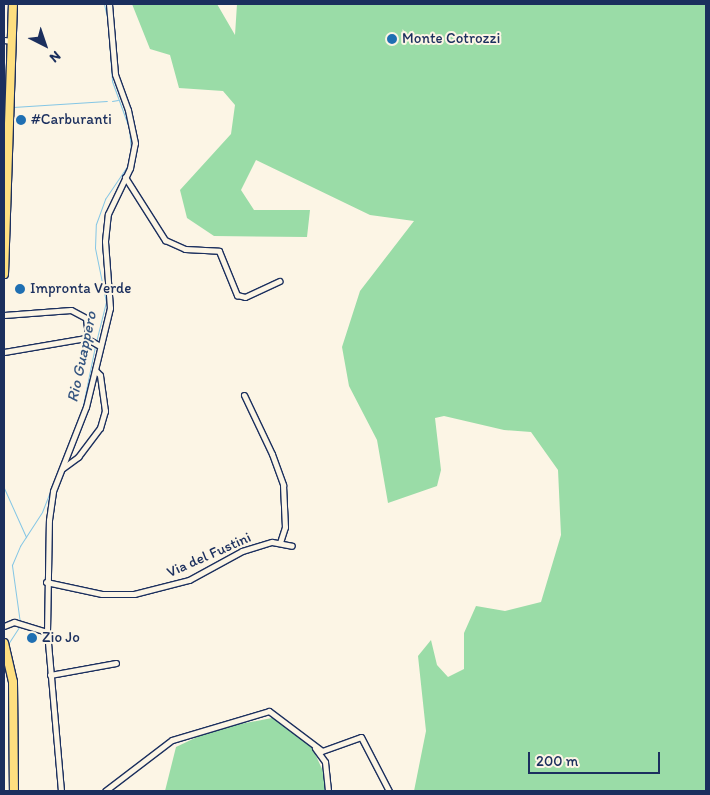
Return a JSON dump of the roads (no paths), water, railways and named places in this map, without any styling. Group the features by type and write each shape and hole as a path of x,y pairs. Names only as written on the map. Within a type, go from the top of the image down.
{"main road":[{"path":"4,269 8,41 13,4"},
{"path":"4,643 14,692 14,791"}],"street":[{"path":"62,791 47,632 46,582 52,500 63,468 78,435 95,370 97,345 111,299 105,241 108,214 135,151 135,136 115,74 109,4"},
{"path":"125,177 165,240 185,249 219,251 237,295 245,297 280,281"},
{"path":"4,315 71,310 86,318 88,338"},
{"path":"4,352 56,341 88,338 97,345"},
{"path":"63,468 78,457 100,428 105,411 101,381 95,370"},
{"path":"244,395 272,454 283,485 285,527 280,542 292,546"},
{"name":"Via del Fustini","path":"46,582 114,595 156,590 189,580 242,551 280,542"},
{"path":"4,626 14,622 47,632"},
{"path":"50,674 116,663"},
{"path":"105,791 172,740 268,711 314,747 322,751 361,737 389,791"},
{"path":"314,747 325,762 328,791"}],"waterway":[{"name":"Rio Guappero","path":"104,4 108,22"},
{"name":"Rio Guappero","path":"108,26 112,81 129,128 131,151"},
{"name":"Rio Guappero","path":"112,101 118,100"},
{"path":"13,107 107,101"},
{"name":"Rio Guappero","path":"96,342 106,302 95,248 96,224 105,199 128,165"},
{"name":"Rio Guappero","path":"82,410 95,346"},
{"name":"Rio Guappero","path":"20,623 12,565 20,546 42,512 57,474"},
{"path":"4,488 26,537"},
{"name":"Rio Guappero","path":"8,644 19,627"}],"place":[{"name":"Monte Cotrozzi","path":"392,39"},
{"name":"#Carburanti","path":"21,120"},
{"name":"Impronta Verde","path":"20,289"},
{"name":"Zio Jo","path":"32,638"}]}
